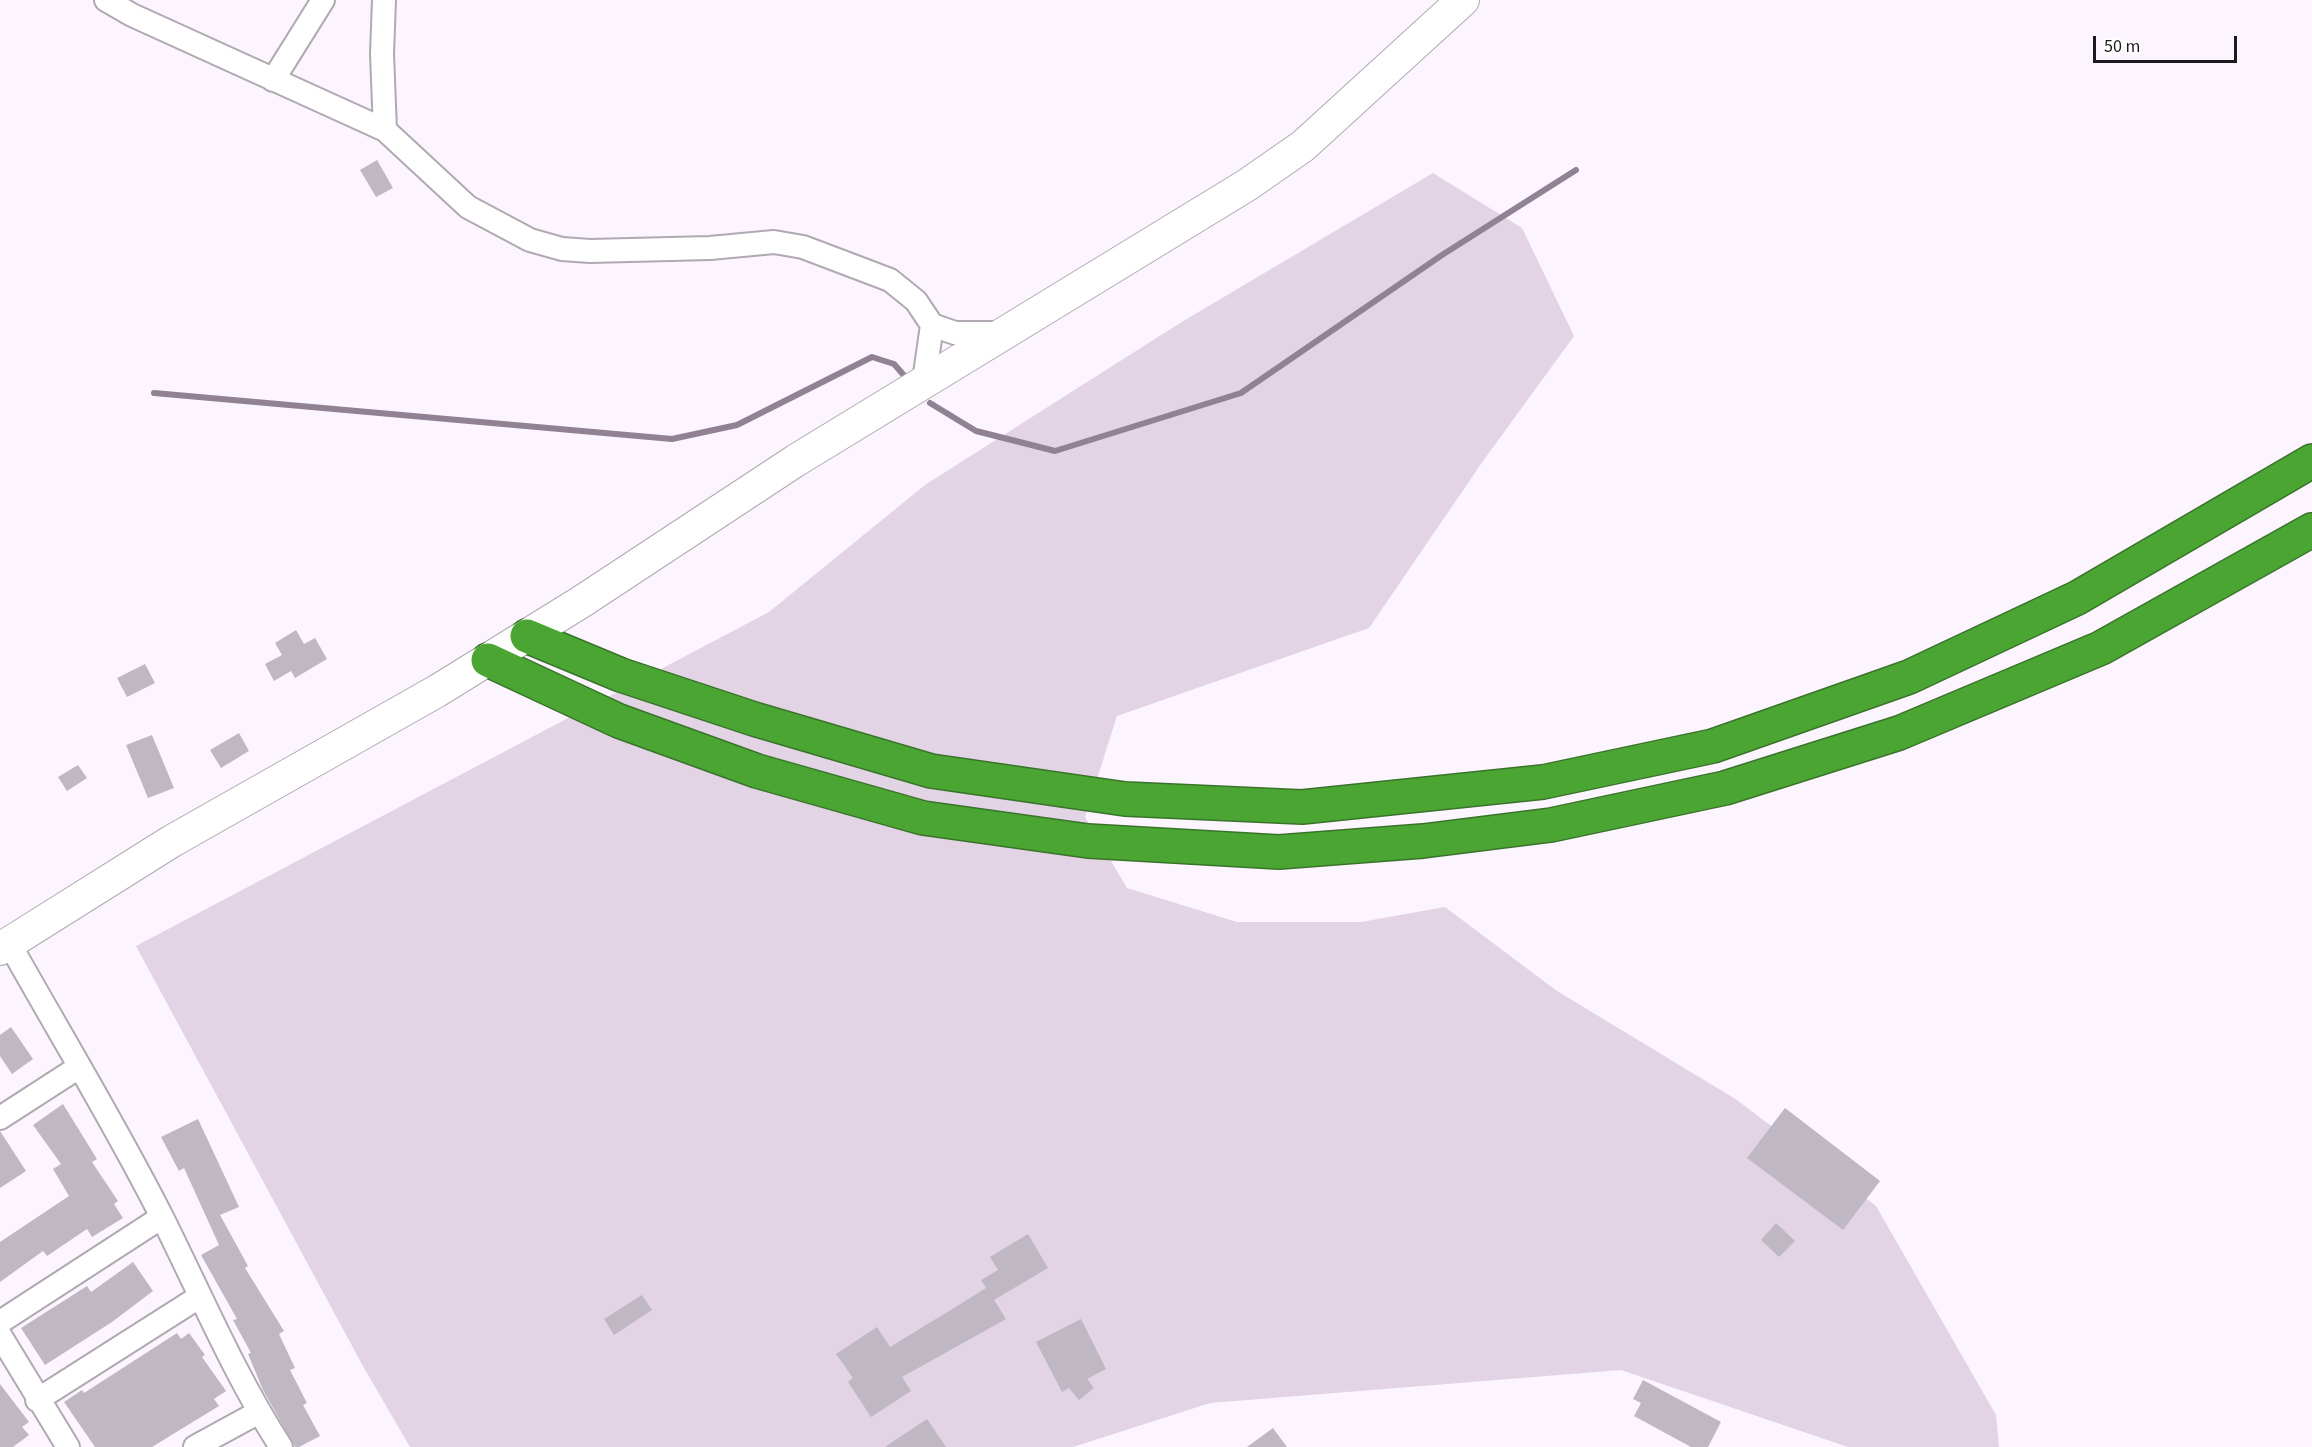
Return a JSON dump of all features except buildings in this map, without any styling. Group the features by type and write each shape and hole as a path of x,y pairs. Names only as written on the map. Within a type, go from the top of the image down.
{"highway":[{"path":"527,636 632,679 754,719 931,771 1125,799 1302,807 1543,782 1713,746 1909,677 2077,598 2312,461"},
{"path":"488,660 619,721 704,752 757,771 923,818 1088,841 1290,851 1423,841 1551,825 1725,788 1899,733 2101,648 2312,530"}],"street":[{"path":"106,0 132,15 386,130 468,207 530,240 562,249 590,251 710,248 774,242 803,247 890,280 916,301 932,325 955,333 1001,333"},
{"path":"273,80 323,0"},
{"path":"384,0 382,54 386,130"},
{"path":"281,1447 259,1412 199,1298 162,1217 79,1067 4,946 171,841 488,660 795,460 1247,185 1303,146 1463,0"},
{"path":"924,381 932,325"},
{"path":"0,1118 79,1067"},
{"path":"0,1322 162,1217"},
{"path":"37,1400 199,1298"},
{"path":"0,1335 37,1400 68,1447"},
{"path":"195,1447 259,1412"}],"shaded area":[{"path":"1433,173 1522,228 1574,336 1483,461 1369,628 1117,716 1085,817 1127,888 1237,922 1361,922 1445,907 1557,991 1737,1100 1876,1206 1996,1415 1999,1447 1848,1447 1621,1370 1210,1403 1073,1447 410,1447 364,1368 136,946 769,612 925,485 1180,323"}],"waterway":[{"path":"930,403 976,431 1055,451 1241,393 1442,255 1576,170"},
{"path":"154,393 672,439 737,425 872,357 894,364 908,380"}]}
